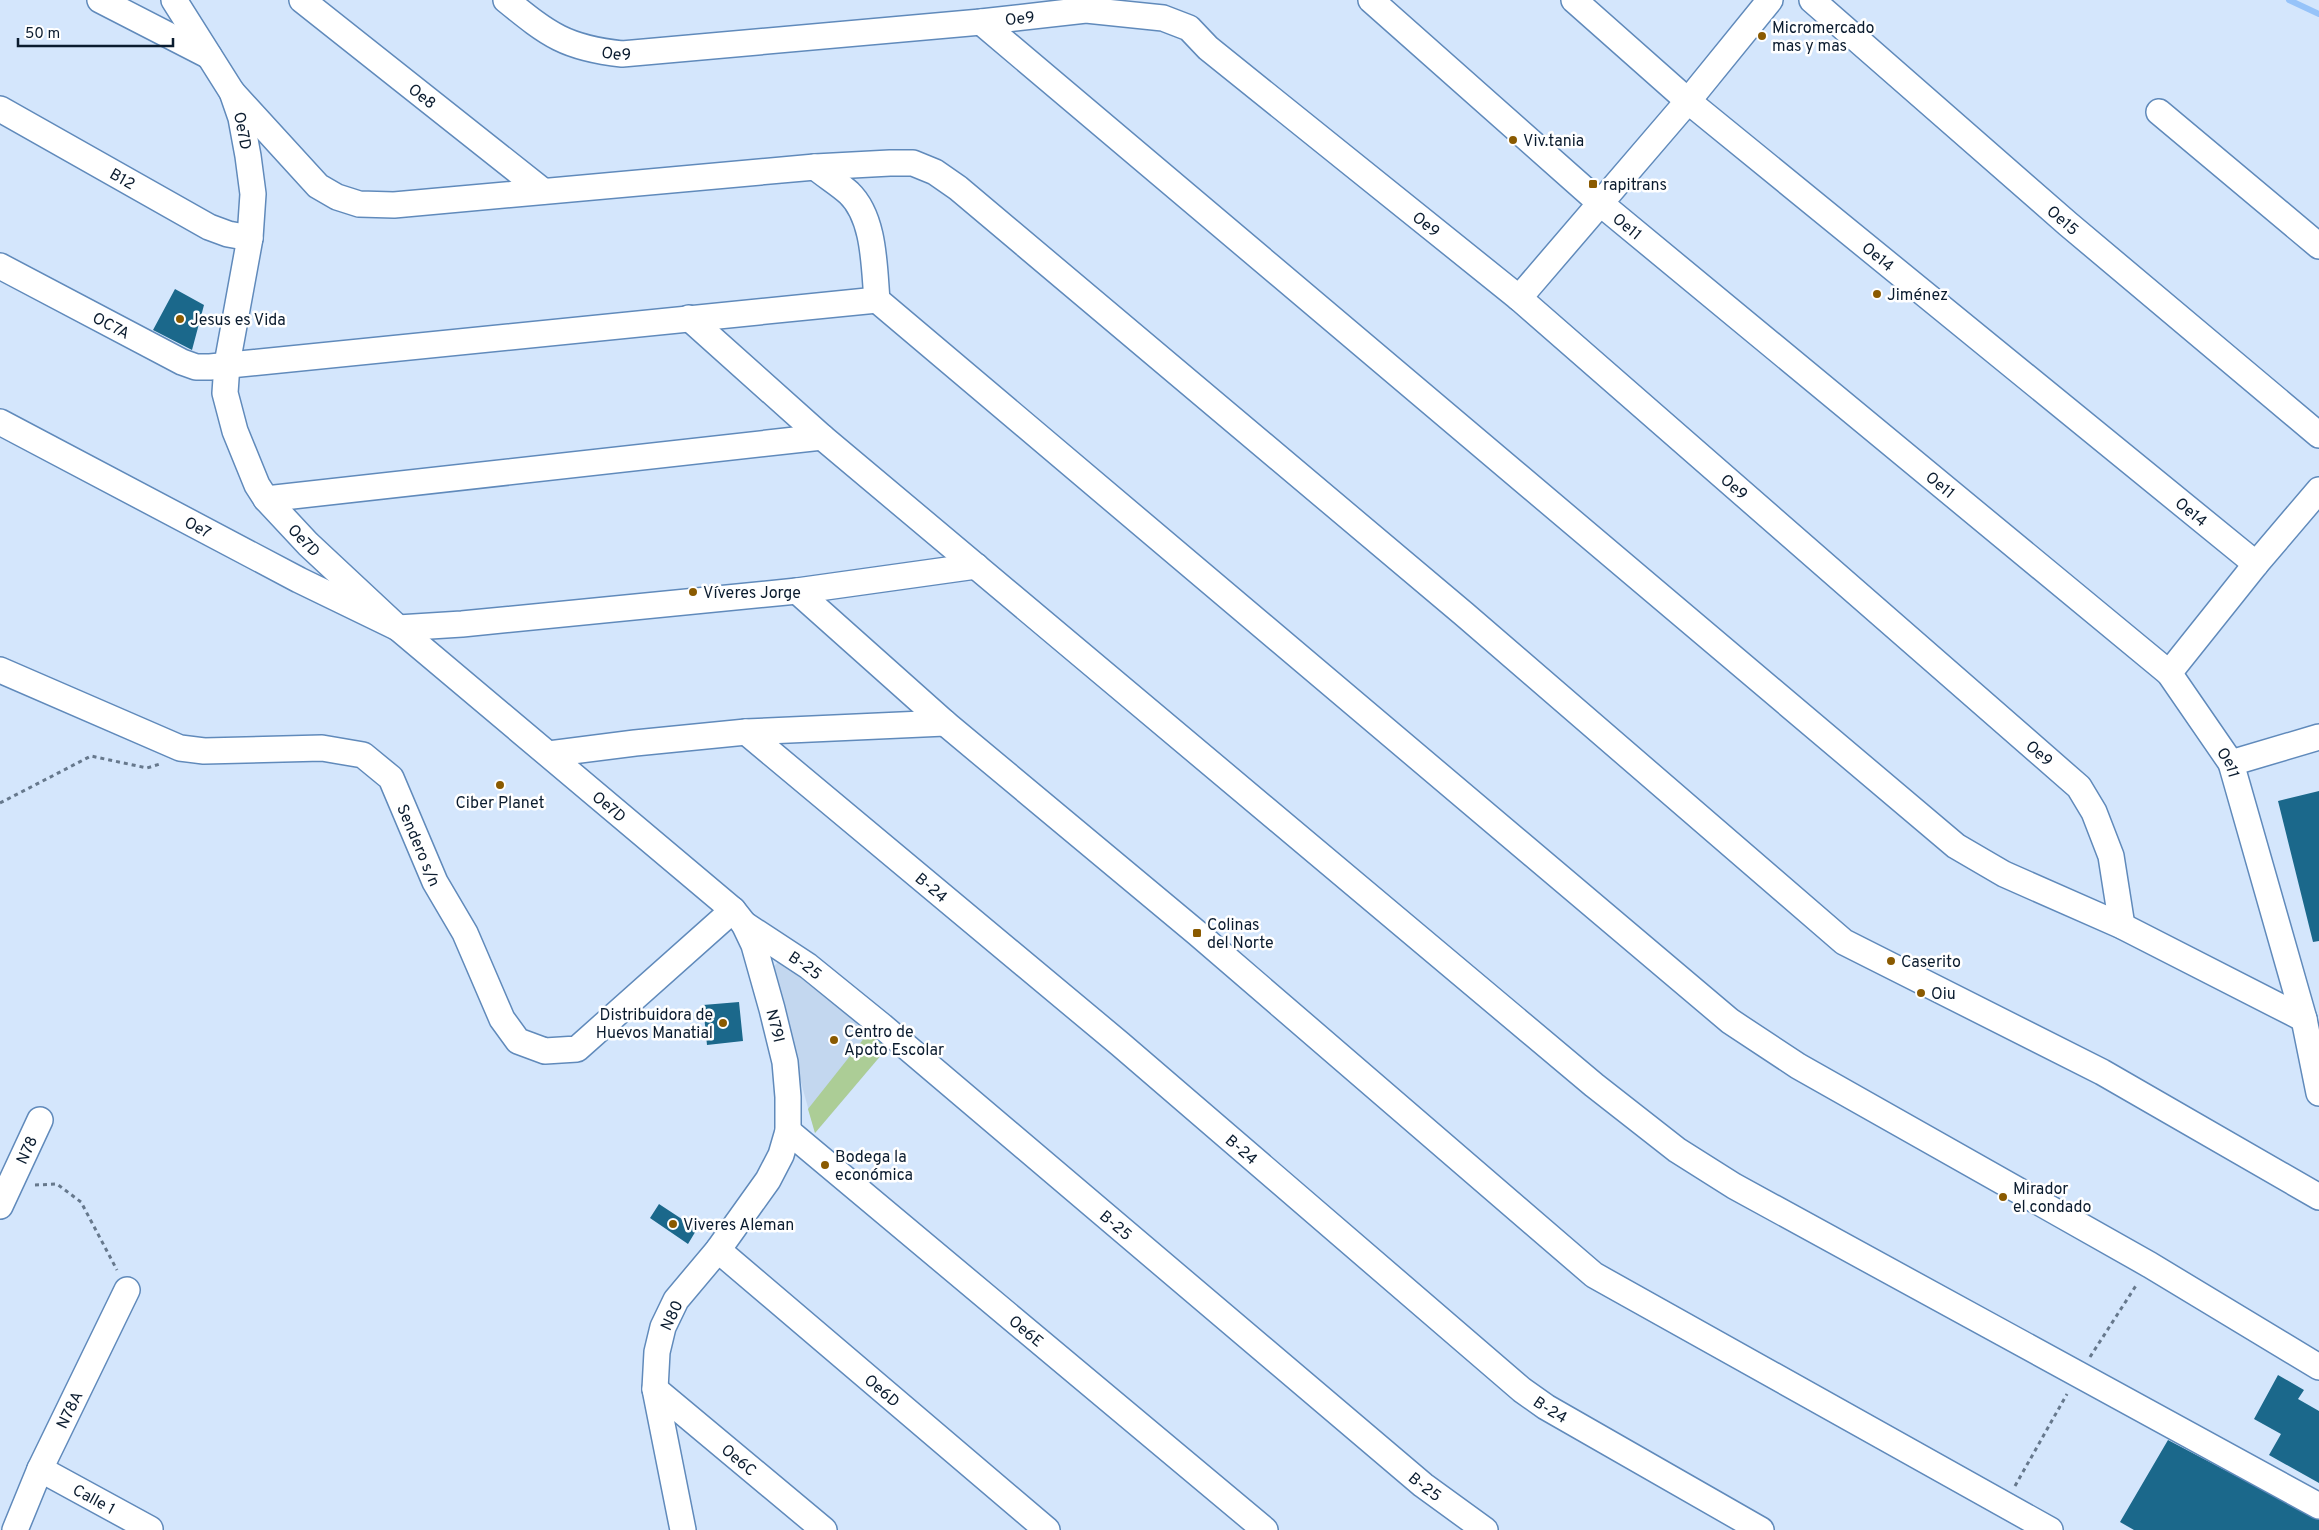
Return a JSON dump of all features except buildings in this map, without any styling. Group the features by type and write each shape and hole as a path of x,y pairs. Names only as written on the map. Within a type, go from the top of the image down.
{"street":[{"path":"100,0 210,57"},
{"name":"Oe7D","path":"174,0 232,92 241,118 253,194 250,238 227,364 225,393 235,430 257,484 266,499 308,544 398,628 549,754 738,917"},
{"name":"Oe8","path":"302,0 543,191"},
{"name":"Oe9","path":"506,0 541,29 566,43 598,51 622,54 981,22 1086,10 1164,18 1189,28 1208,48 1519,298 2079,787 2094,812 2111,856 2122,926"},
{"name":"Oe11","path":"1371,0 1600,204 2169,673 2232,763 2304,1019 2319,1093"},
{"name":"Oe14","path":"1574,0 1688,101 2256,564"},
{"path":"1519,298 1688,101 1770,0"},
{"name":"Oe15","path":"1812,0 2068,224 2319,435"},
{"path":"981,22 1956,846 2004,874 2122,926 2304,1019"},
{"path":"232,92 318,186 337,197 359,204 394,205 815,167 913,163 935,172 980,207 1456,608 1844,942 2102,1072 2319,1197"},
{"name":"B12","path":"0,109 209,227 228,234 250,238"},
{"path":"2159,112 2319,246"},
{"path":"815,167 849,194 860,207 872,251 878,300 1730,1021 1798,1066 2150,1265 2319,1367"},
{"name":"OC7A","path":"0,266 182,362 196,367 878,300"},
{"path":"688,318 822,437 1594,1085 1677,1150 1734,1186 2319,1506"},
{"name":"Oe7","path":"0,422 299,580 398,628"},
{"path":"266,499 822,437"},
{"path":"2169,673 2256,564 2319,490"},
{"path":"398,628 462,624 797,591 976,566"},
{"path":"797,591 945,724 1197,933 1594,1275 2050,1530"},
{"name":"Sendero s/n","path":"0,670 180,748 204,751 322,748 363,755 391,778 436,882 464,934 502,1019 518,1041 545,1051 577,1049 738,917"},
{"path":"549,754 635,742 746,732 945,724"},
{"name":"B-24","path":"746,732 1120,1044 1522,1390 1546,1408 1760,1530"},
{"path":"2232,763 2319,737"},
{"name":"N79I","path":"738,917 754,945 784,1062 788,1097 788,1131"},
{"name":"B-25","path":"738,917 808,966 882,1026 1423,1485 1485,1530"},
{"name":"N78","path":"5,1196 40,1120"},
{"name":"N80","path":"683,1530 655,1390 657,1352 663,1327 676,1300 718,1250 768,1180 781,1155 788,1131"},
{"name":"Oe6E","path":"788,1131 1265,1530"},
{"name":"Oe6D","path":"718,1250 1047,1530"},
{"name":"N78A","path":"15,1530 40,1468 128,1290"},
{"name":"Oe6C","path":"655,1390 824,1530"},
{"name":"Calle 1","path":"40,1468 150,1529"}],"path":[{"path":"0,803 91,756 147,768 166,763"},
{"path":"5,1196 57,1184 81,1202 128,1290"}],"shaded area":[{"name":"Centro de Apoto Escolar","path":"779,961 888,1047 815,1133 770,970"}],"green space":[{"path":"869,1032 888,1047 815,1133 808,1109"}],"waterway":[{"path":"2289,0 2319,14"}],"place":[{"name":"Micromercado mas y mas","path":"1762,36"},
{"name":"Viv.tania","path":"1513,140"},
{"name":"rapitrans","path":"1593,184"},
{"name":"Jiménez","path":"1877,294"},
{"name":"Jesus es Vida","path":"180,319"},
{"name":"Víveres Jorge","path":"693,592"},
{"name":"Ciber Planet","path":"500,785"},
{"name":"Colinas del Norte","path":"1197,933"},
{"name":"Caserito","path":"1891,961"},
{"name":"Oiu","path":"1921,993"},
{"name":"Distribuidora de Huevos Manatial","path":"723,1023"},
{"name":"Centro de Apoto Escolar","path":"834,1040"},
{"name":"Bodega la económica","path":"825,1165"},
{"name":"Mirador el condado","path":"2003,1197"},
{"name":"Viveres Aleman","path":"673,1224"}]}
